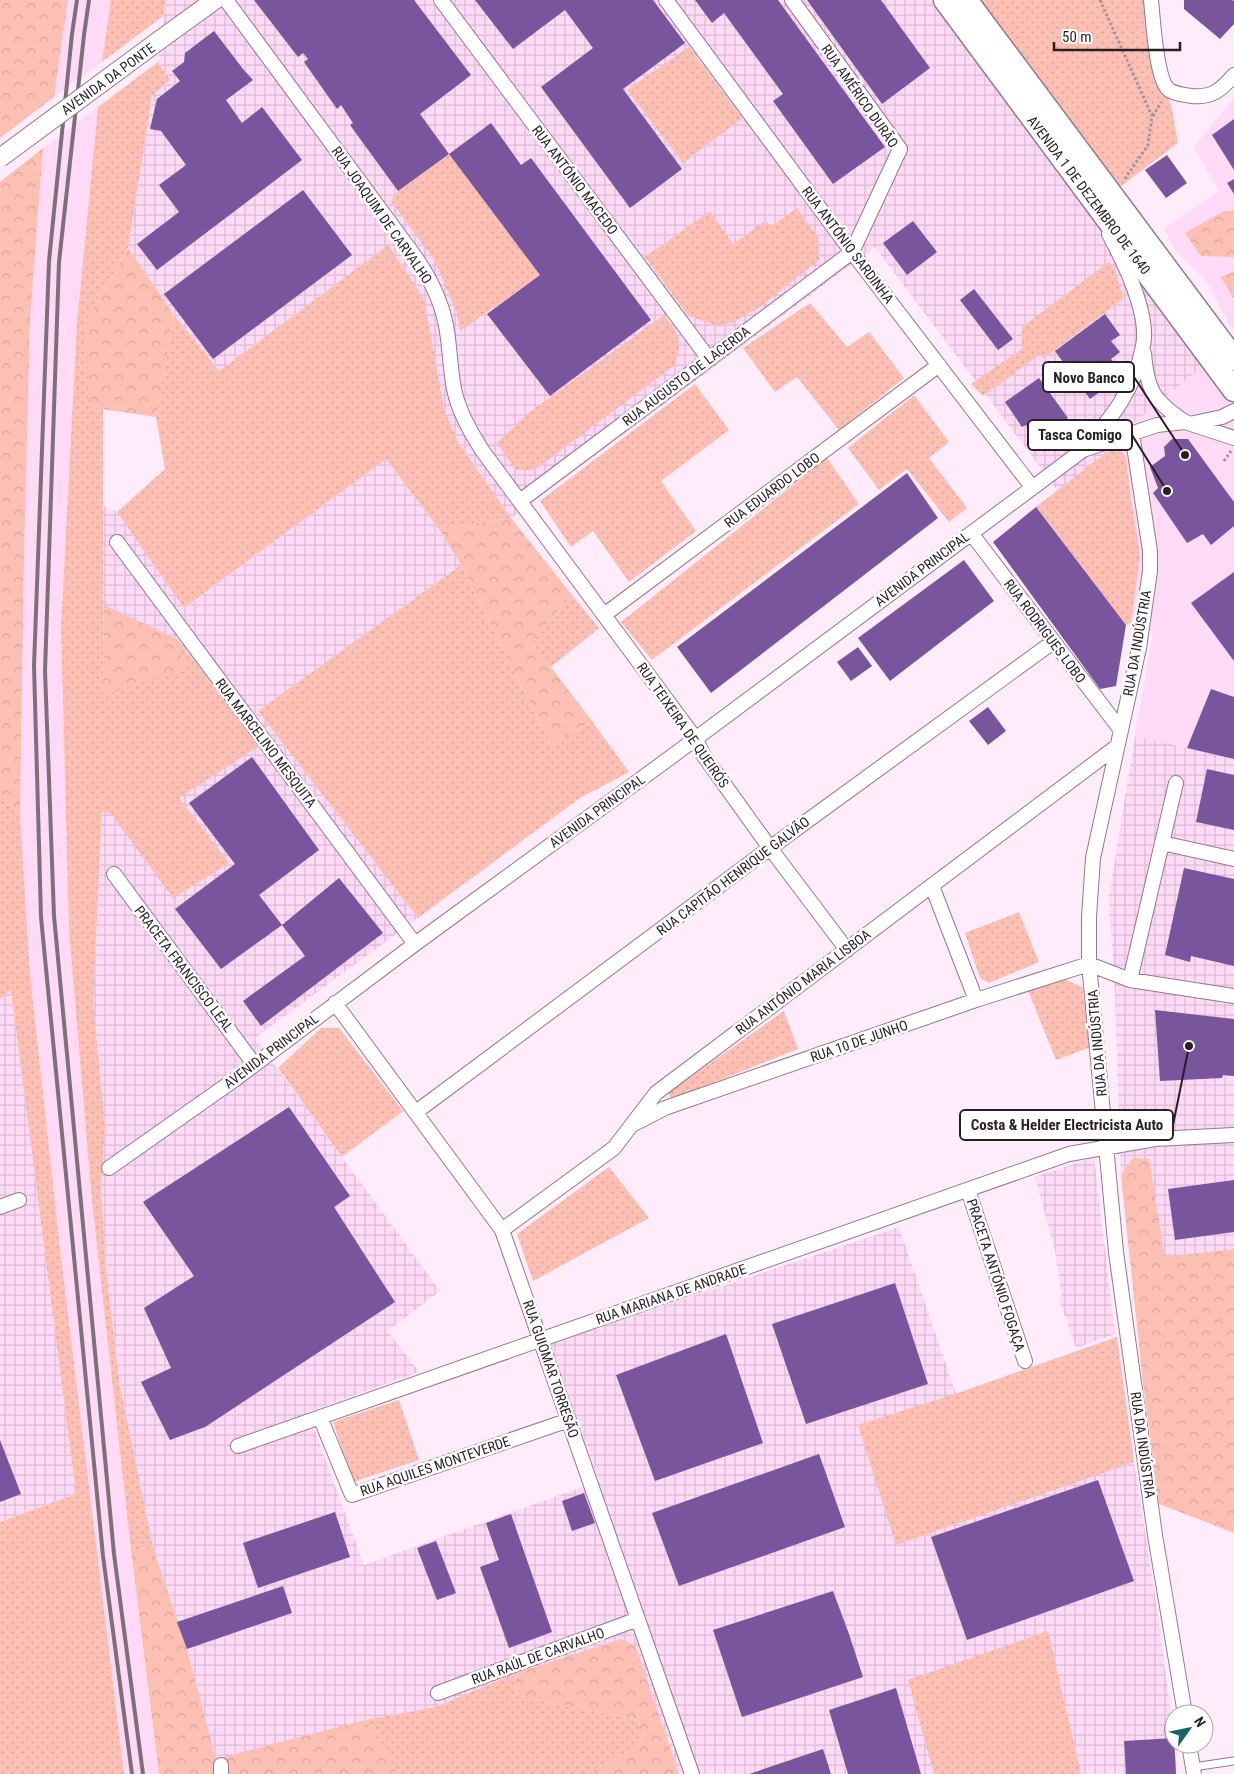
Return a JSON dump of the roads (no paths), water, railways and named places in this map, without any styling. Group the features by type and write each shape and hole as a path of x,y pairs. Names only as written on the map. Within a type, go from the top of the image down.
{"main road":[{"name":"AVENIDA 1 DE DEZEMBRO DE 1640","path":"945,0 1234,360"},
{"name":"AVENIDA 1 DE DEZEMBRO DE 1640","path":"966,0 1234,390"}],"street":[{"name":"AVENIDA DA PONTE","path":"0,158 215,0"},
{"name":"RUA JOAQUIM DE CARVALHO","path":"226,0 430,279 439,299 445,320 454,386 465,422 484,453 520,501"},
{"name":"RUA ANTÓNIO MACEDO","path":"441,0 709,359"},
{"name":"RUA ANTÓNIO SARDINHA","path":"666,0 852,252 1032,487"},
{"name":"RUA AMÉRICO DURÃO","path":"792,0 900,148 852,252"},
{"path":"1151,0 1160,75 1168,90 1181,95 1203,97 1222,89 1234,75"},
{"name":"AVENIDA PRINCIPAL","path":"1102,197 1140,310 1146,370 1150,387 1166,409 1189,423 1234,438"},
{"name":"RUA AUGUSTO DE LACERDA","path":"520,501 852,252"},
{"name":"AVENIDA PRINCIPAL","path":"109,1168 672,757 1083,450 1108,424 1124,398 1144,345"},
{"name":"RUA EDUARDO LOBO","path":"604,615 939,365"},
{"name":"AVENIDA PRINCIPAL","path":"1083,450 1157,425 1189,423 1222,417 1234,411"},
{"name":"RUA DA INDÚSTRIA","path":"1132,433 1150,551 1150,571 1139,648 1093,858 1089,917 1089,964 1116,1252 1154,1525 1182,1704"},
{"name":"RUA TEIXEIRA DE QUEIRÓS","path":"520,501 695,738 704,756 770,848 847,950"},
{"name":"RUA RODRIGUES LOBO","path":"971,533 1120,729"},
{"name":"RUA MARCELINO MESQUITA","path":"117,542 414,944"},
{"name":"RUA CAPITÃO HENRIQUE GALVÃO","path":"416,1112 770,848 1053,642"},
{"name":"RUA ANTÓNIO MARIA LISBOA","path":"502,1230 614,1148 656,1093 1116,747"},
{"path":"1130,980 1176,783"},
{"path":"1162,843 1234,859"},
{"name":"PRACETA FRANCISCO LEAL","path":"114,874 254,1064"},
{"path":"932,886 976,1000"},
{"path":"1089,964 1130,980 1234,996"},
{"name":"RUA 10 DE JUNHO","path":"631,1125 665,1108 976,1000 1089,964"},
{"name":"RUA GUIOMAR TORRESÃO","path":"335,1003 502,1230 692,1774"},
{"name":"RUA MARIANA DE ANDRADE","path":"238,1446 1070,1154 1155,1139 1234,1135"},
{"name":"PRACETA ANTÓNIO FOGAÇA","path":"968,1190 1025,1361"},
{"path":"0,1207 19,1200"},
{"name":"RUA AQUILES MONTEVERDE","path":"320,1417 352,1495 569,1420"},
{"name":"RUA RAÚL DE CARVALHO","path":"438,1693 638,1619"},
{"path":"1191,1754 1194,1771"}],"lane":[{"path":"1194,1771 1234,1761"}],"railway":[{"path":"77,0 49,261 34,666 41,917 103,1556 132,1774"},
{"path":"89,0 59,262 45,671 54,916 114,1554 143,1774"}],"place":[{"name":"Novo Banco","path":"1185,455"},
{"name":"Tasca Comigo","path":"1167,491"},
{"name":"Costa & Helder Electricista Auto","path":"1189,1046"}]}
